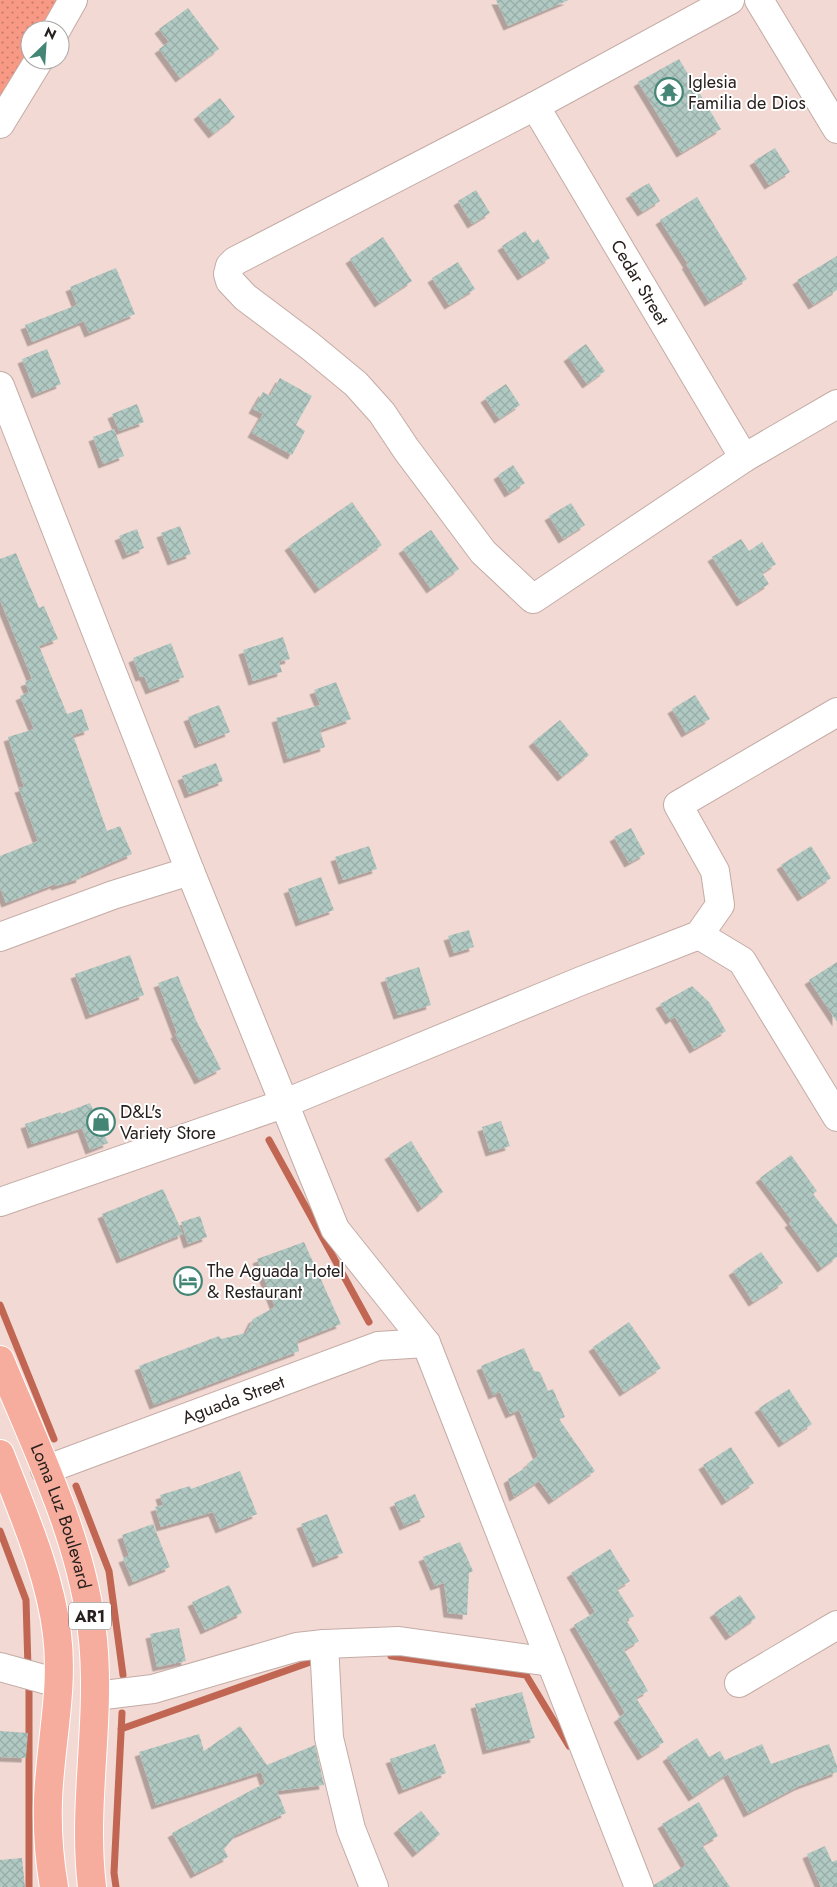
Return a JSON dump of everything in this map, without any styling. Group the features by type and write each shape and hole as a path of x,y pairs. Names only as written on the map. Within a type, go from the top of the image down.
{"highway":[{"name":"Loma Luz Boulevard","path":"0,1360 73,1541 87,1596 93,1640 96,1696 88,1856 92,1887"},
{"name":"Loma Luz Boulevard","path":"0,1454 40,1561 57,1634 58,1683 48,1800 48,1843 54,1887"}],"street":[{"path":"62,20 73,0"},
{"path":"730,0 535,106 235,261 230,266 228,274 230,281 245,297 310,346 356,384 382,413 406,449 483,552 533,599 744,458 837,404"},
{"path":"759,0 837,129"},
{"path":"0,124 33,70"},
{"name":"Cedar Street","path":"535,106 744,458"},
{"path":"0,386 190,871 335,1229 426,1343 639,1887"},
{"path":"0,1202 283,1104 580,981 699,935 720,905 715,871 678,805 837,712"},
{"path":"0,938 113,895 190,871"},
{"path":"699,935 742,961 837,1117"},
{"name":"Aguada Street","path":"45,1470 378,1346 426,1343"},
{"path":"739,1683 837,1625"},
{"path":"96,1696 153,1689 297,1647 324,1644 399,1641 551,1662"},
{"path":"324,1644 329,1738 351,1829 374,1887"},
{"path":"0,1667 58,1683"}],"shaded area":[{"path":"0,0 74,0 63,20 20,20 20,70 26,70 0,130"}],"building":[{"path":"496,0 569,0 508,26"},
{"path":"188,8 219,49 180,78 159,49 169,42 159,29"},
{"path":"679,59 721,129 681,153 638,82"},
{"path":"220,98 235,117 213,134 198,115"},
{"path":"775,148 790,172 769,185 754,161"},
{"path":"649,183 660,201 642,212 630,194"},
{"path":"476,190 490,213 472,224 458,201"},
{"path":"697,197 747,279 709,302 660,220"},
{"path":"525,231 533,243 538,239 550,258 522,276 502,246"},
{"path":"383,237 412,281 379,303 350,259"},
{"path":"837,256 837,290 813,305 797,280"},
{"path":"458,262 475,289 449,305 432,278"},
{"path":"116,268 135,314 89,333 84,321 32,342 25,325 77,305 70,287"},
{"path":"586,344 605,371 587,384 568,357"},
{"path":"47,349 61,384 36,394 22,359"},
{"path":"280,378 312,396 296,425 305,431 292,455 252,433 263,414 253,409 263,392 270,396"},
{"path":"506,384 520,405 499,419 485,398"},
{"path":"137,404 144,422 119,431 112,414"},
{"path":"114,429 124,456 103,464 93,437"},
{"path":"513,465 525,483 509,493 498,475"},
{"path":"352,502 382,545 319,589 289,546"},
{"path":"571,503 585,525 563,539 549,516"},
{"path":"180,526 191,554 172,561 161,533"},
{"path":"137,529 144,548 127,555 119,536"},
{"path":"431,530 459,569 431,589 403,549"},
{"path":"741,539 749,551 762,542 776,564 762,573 769,584 741,602 712,557"},
{"path":"16,553 39,608 44,606 58,639 39,646 67,714 82,709 89,730 73,735 107,831 120,826 132,854 80,876 81,878 56,886 55,884 6,903 0,888 0,856 38,841 19,788 24,787 8,737 34,729 20,696 29,692 25,682 32,679 0,600 0,559"},
{"path":"283,637 290,659 279,662 282,672 253,681 243,650"},
{"path":"171,643 184,677 150,690 144,676 140,677 133,658"},
{"path":"336,682 351,719 320,730 325,747 288,759 276,718 320,705 314,690"},
{"path":"695,695 710,719 686,733 672,709"},
{"path":"219,705 230,732 199,744 188,717"},
{"path":"560,720 589,755 562,777 533,742"},
{"path":"216,763 223,781 189,794 182,776"},
{"path":"631,828 645,854 629,863 614,837"},
{"path":"369,846 377,869 343,880 335,857"},
{"path":"811,846 831,878 802,897 781,865"},
{"path":"321,877 334,910 300,922 288,889"},
{"path":"469,930 474,947 454,953 448,936"},
{"path":"130,955 144,995 90,1015 75,974"},
{"path":"837,962 837,1022 809,980"},
{"path":"419,967 431,1005 398,1015 385,978"},
{"path":"178,976 196,1020 221,1069 199,1080 175,1034 177,1033 158,983"},
{"path":"692,986 709,1002 726,1031 694,1049 675,1017 670,1020 660,1004"},
{"path":"90,1103 108,1143 90,1150 82,1128 32,1144 25,1124 61,1112 61,1114"},
{"path":"501,1121 510,1146 490,1152 482,1127"},
{"path":"411,1141 443,1192 422,1208 389,1155"},
{"path":"791,1155 817,1191 813,1194 837,1225 837,1257 822,1268 789,1223 792,1221 760,1178"},
{"path":"163,1189 183,1234 121,1259 102,1214"},
{"path":"200,1216 207,1237 188,1244 181,1222"},
{"path":"304,1242 341,1324 297,1341 299,1351 154,1405 139,1366 219,1336 221,1339 246,1333 253,1319 275,1307 257,1259"},
{"path":"761,1252 783,1283 753,1302 733,1271"},
{"path":"629,1322 661,1368 624,1392 593,1347"},
{"path":"524,1348 534,1371 540,1372 548,1391 553,1389 565,1417 559,1419 595,1471 553,1500 539,1481 514,1497 508,1479 528,1466 527,1464 538,1456 519,1410 510,1414 500,1392 493,1395 481,1366"},
{"path":"789,1389 812,1424 783,1443 759,1408"},
{"path":"731,1447 754,1483 726,1501 703,1465"},
{"path":"240,1471 257,1514 220,1529 213,1512 161,1527 155,1507 163,1505 160,1495 190,1486 191,1489"},
{"path":"415,1494 425,1517 404,1526 394,1503"},
{"path":"327,1514 343,1553 317,1563 301,1524"},
{"path":"153,1524 170,1567 133,1582 123,1558 129,1556 122,1535"},
{"path":"460,1542 473,1571 469,1573 467,1615 448,1613 444,1583 435,1586 423,1557"},
{"path":"610,1549 630,1581 617,1589 634,1616 626,1620 639,1641 624,1650 648,1691 636,1698 664,1742 642,1756 618,1718 625,1713 574,1625 595,1612 571,1573"},
{"path":"229,1585 242,1613 205,1630 192,1602"},
{"path":"740,1595 756,1618 730,1636 714,1613"},
{"path":"179,1628 186,1661 157,1667 150,1634"},
{"path":"522,1692 535,1738 487,1750 475,1704"},
{"path":"240,1726 267,1765 315,1745 324,1785 277,1791 286,1813 236,1835 224,1849 228,1857 195,1874 172,1833 265,1783 261,1772 156,1805 139,1752 199,1734 204,1751"},
{"path":"0,1731 28,1733 26,1758 0,1757"},
{"path":"697,1738 709,1757 720,1751 725,1760 762,1744 771,1764 829,1744 837,1766 837,1772 799,1786 748,1813 728,1774 693,1797 667,1757"},
{"path":"435,1744 446,1773 403,1790 390,1759"},
{"path":"699,1802 718,1836 702,1845 730,1887 654,1887 654,1885 686,1865 662,1824"},
{"path":"421,1811 440,1834 417,1853 398,1829"},
{"path":"825,1846 832,1862 837,1860 837,1887 821,1887 807,1854"},
{"path":"22,1858 25,1887 0,1887 0,1860"}],"waterway":[{"path":"269,1140 369,1322"},
{"path":"0,1305 54,1439"},
{"path":"76,1486 109,1571 123,1675"},
{"path":"0,1531 26,1600 28,1668"},
{"path":"391,1656 526,1675 569,1746"},
{"path":"121,1729 319,1659"},
{"path":"29,1681 29,1887"},
{"path":"116,1887 114,1873 122,1713"}],"place":[{"name":"Iglesia Familia de Dios","path":"669,92"},
{"name":"D&L's Variety Store","path":"101,1122"},
{"name":"The Aguada Hotel & Restaurant","path":"188,1281"}]}
